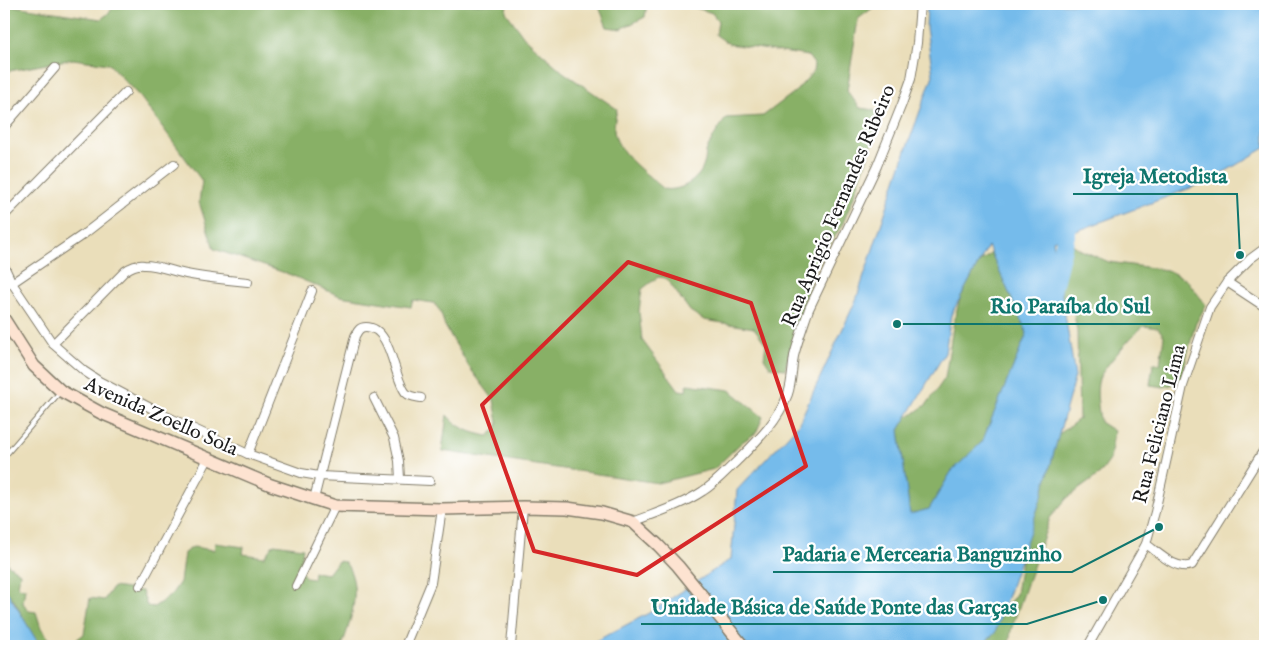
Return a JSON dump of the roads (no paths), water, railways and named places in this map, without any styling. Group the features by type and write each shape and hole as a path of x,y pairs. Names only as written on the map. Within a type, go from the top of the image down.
{"main road":[{"name":"Avenida Zoello Sola","path":"4,319 34,366 61,391 101,413 270,486 314,498 334,506 567,508 602,512 633,522 658,544 678,566 743,646"}],"street":[{"name":"Rua Aprigio Fernandes Ribeiro","path":"633,522 688,500 715,483 763,434 780,410 788,394 794,356 810,309 877,166 911,79 917,43 920,4"},
{"path":"4,127 55,68"},
{"path":"4,216 126,92"},
{"path":"12,283 84,234 174,164"},
{"name":"Rua Feliciano Lima","path":"1088,646 1146,544 1183,386 1210,307 1227,282 1250,259 1265,248"},
{"path":"53,344 125,271 141,264 152,265 184,274 248,282"},
{"path":"4,266 12,283 53,344 84,371 99,381 164,415 248,454 301,473 319,476 430,481"},
{"path":"1227,282 1265,308"},
{"path":"248,454 312,291"},
{"path":"314,498 358,330 362,327 369,327 376,330 384,338 402,387 408,395 420,398"},
{"path":"374,398 394,438 399,461 400,479"},
{"path":"1146,544 1173,563 1188,567 1192,565 1265,448"},
{"path":"140,586 208,459"},
{"path":"296,586 334,506"},
{"path":"511,646 523,507"},
{"path":"404,646 432,583 442,508"}],"lane":[{"path":"4,457 61,391"}],"water":[{"path":"927,4 1265,4 1265,148 1209,181 1053,240 1075,376 1042,496 995,633 981,646 586,646 649,613 731,559 737,490 798,425 856,300 933,75 926,28","holes":["988,246 1027,333 982,442 951,472 929,509 910,514 899,430 945,353 951,315"]},
{"path":"4,588 7,591 40,646 4,646"}],"waterway":[{"path":"1052,291 1072,212"}],"place":[{"name":"Igreja Metodista","path":"1240,255"},
{"name":"Rio Paraíba do Sul","path":"897,324"},
{"name":"Padaria e Mercearia Banguzinho","path":"1159,527"},
{"name":"Unidade Básica de Saúde Ponte das Garças","path":"1103,600"}]}
